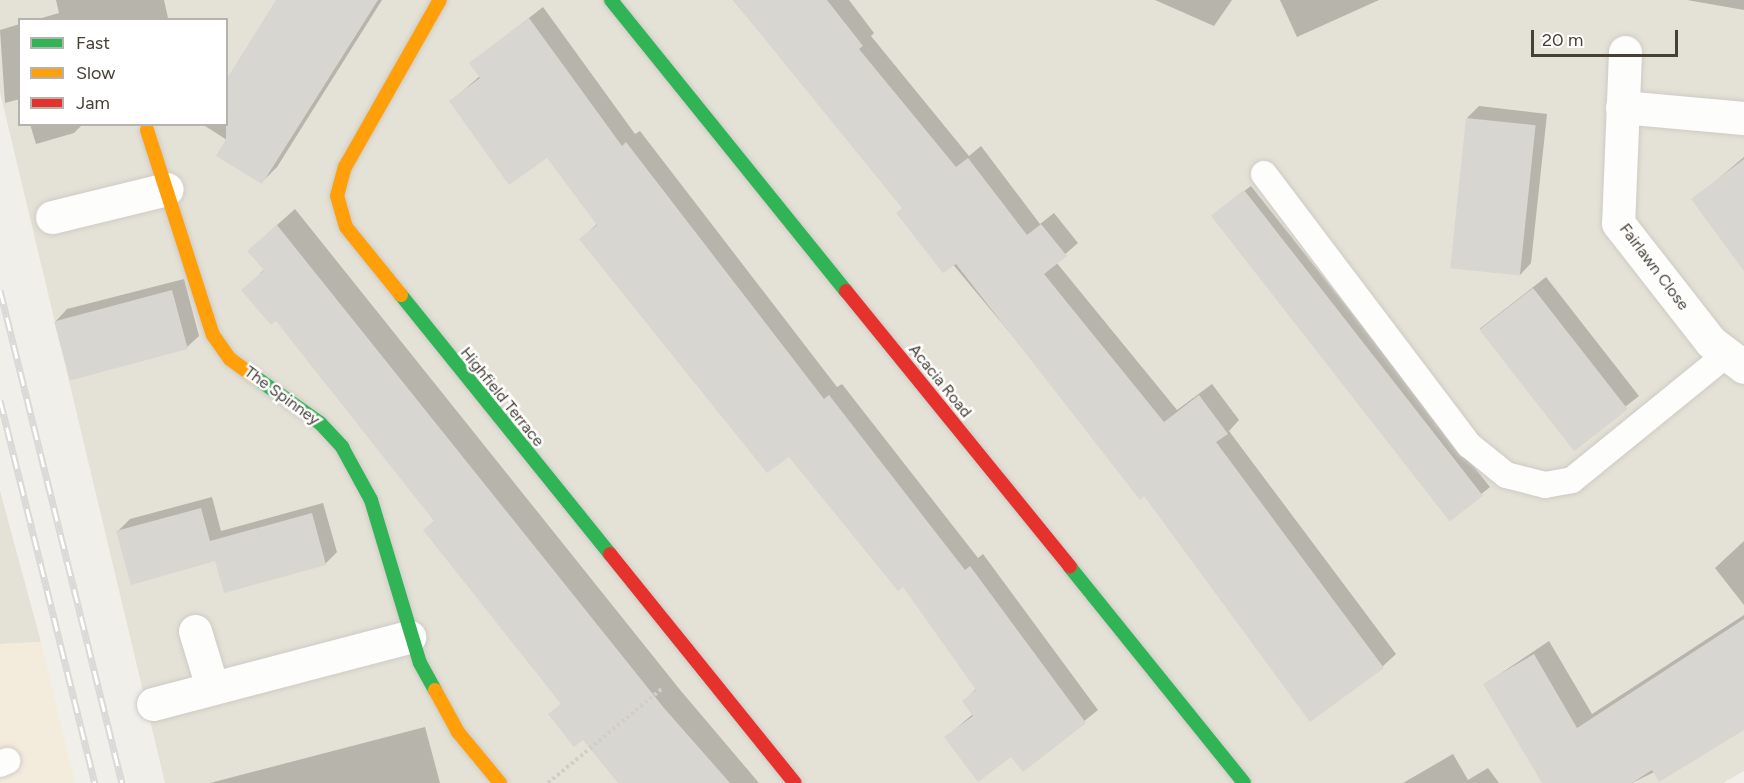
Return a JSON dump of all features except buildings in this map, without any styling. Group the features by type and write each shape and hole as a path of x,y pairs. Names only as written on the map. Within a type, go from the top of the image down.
{"street":[{"name":"Highfield Terrace","path":"440,0 345,167 337,196 346,227 795,783"},
{"name":"Acacia Road","path":"611,0 1244,783"},
{"name":"Fairlawn Close","path":"1625,52 1618,223 1711,342 1736,360"},
{"path":"1622,107 1744,118"},
{"name":"The Spinney","path":"147,130 213,335 230,358 320,423 361,477 383,536 409,637 458,732 500,783"},
{"path":"52,217 166,189"},
{"path":"195,631 212,687"},
{"path":"153,704 409,637"}],"lane":[{"path":"1264,174 1469,445 1506,475 1545,485 1572,480 1736,360"}],"path":[{"path":"548,783 671,682"}],"shaded area":[{"path":"0,0 1744,0 1744,771 1723,783 165,783 0,92"},
{"path":"0,491 41,642 0,644"},
{"path":"41,642 75,783 0,783 0,644"}],"railway":[{"path":"0,290 122,783"},
{"path":"0,400 95,783"}],"traffic: fast":[{"path":"611,0 846,291"},
{"path":"401,295 610,554"},
{"path":"255,377 320,423 342,447 371,500 420,663 435,690"},
{"path":"1070,567 1244,783"}],"traffic: slow":[{"path":"401,295 346,227 337,196 345,167 440,0"},
{"path":"147,130 213,335 230,359 255,377"},
{"path":"435,690 458,732 500,783"}],"traffic: jam":[{"path":"846,291 1070,567"},
{"path":"610,554 795,783"}]}
